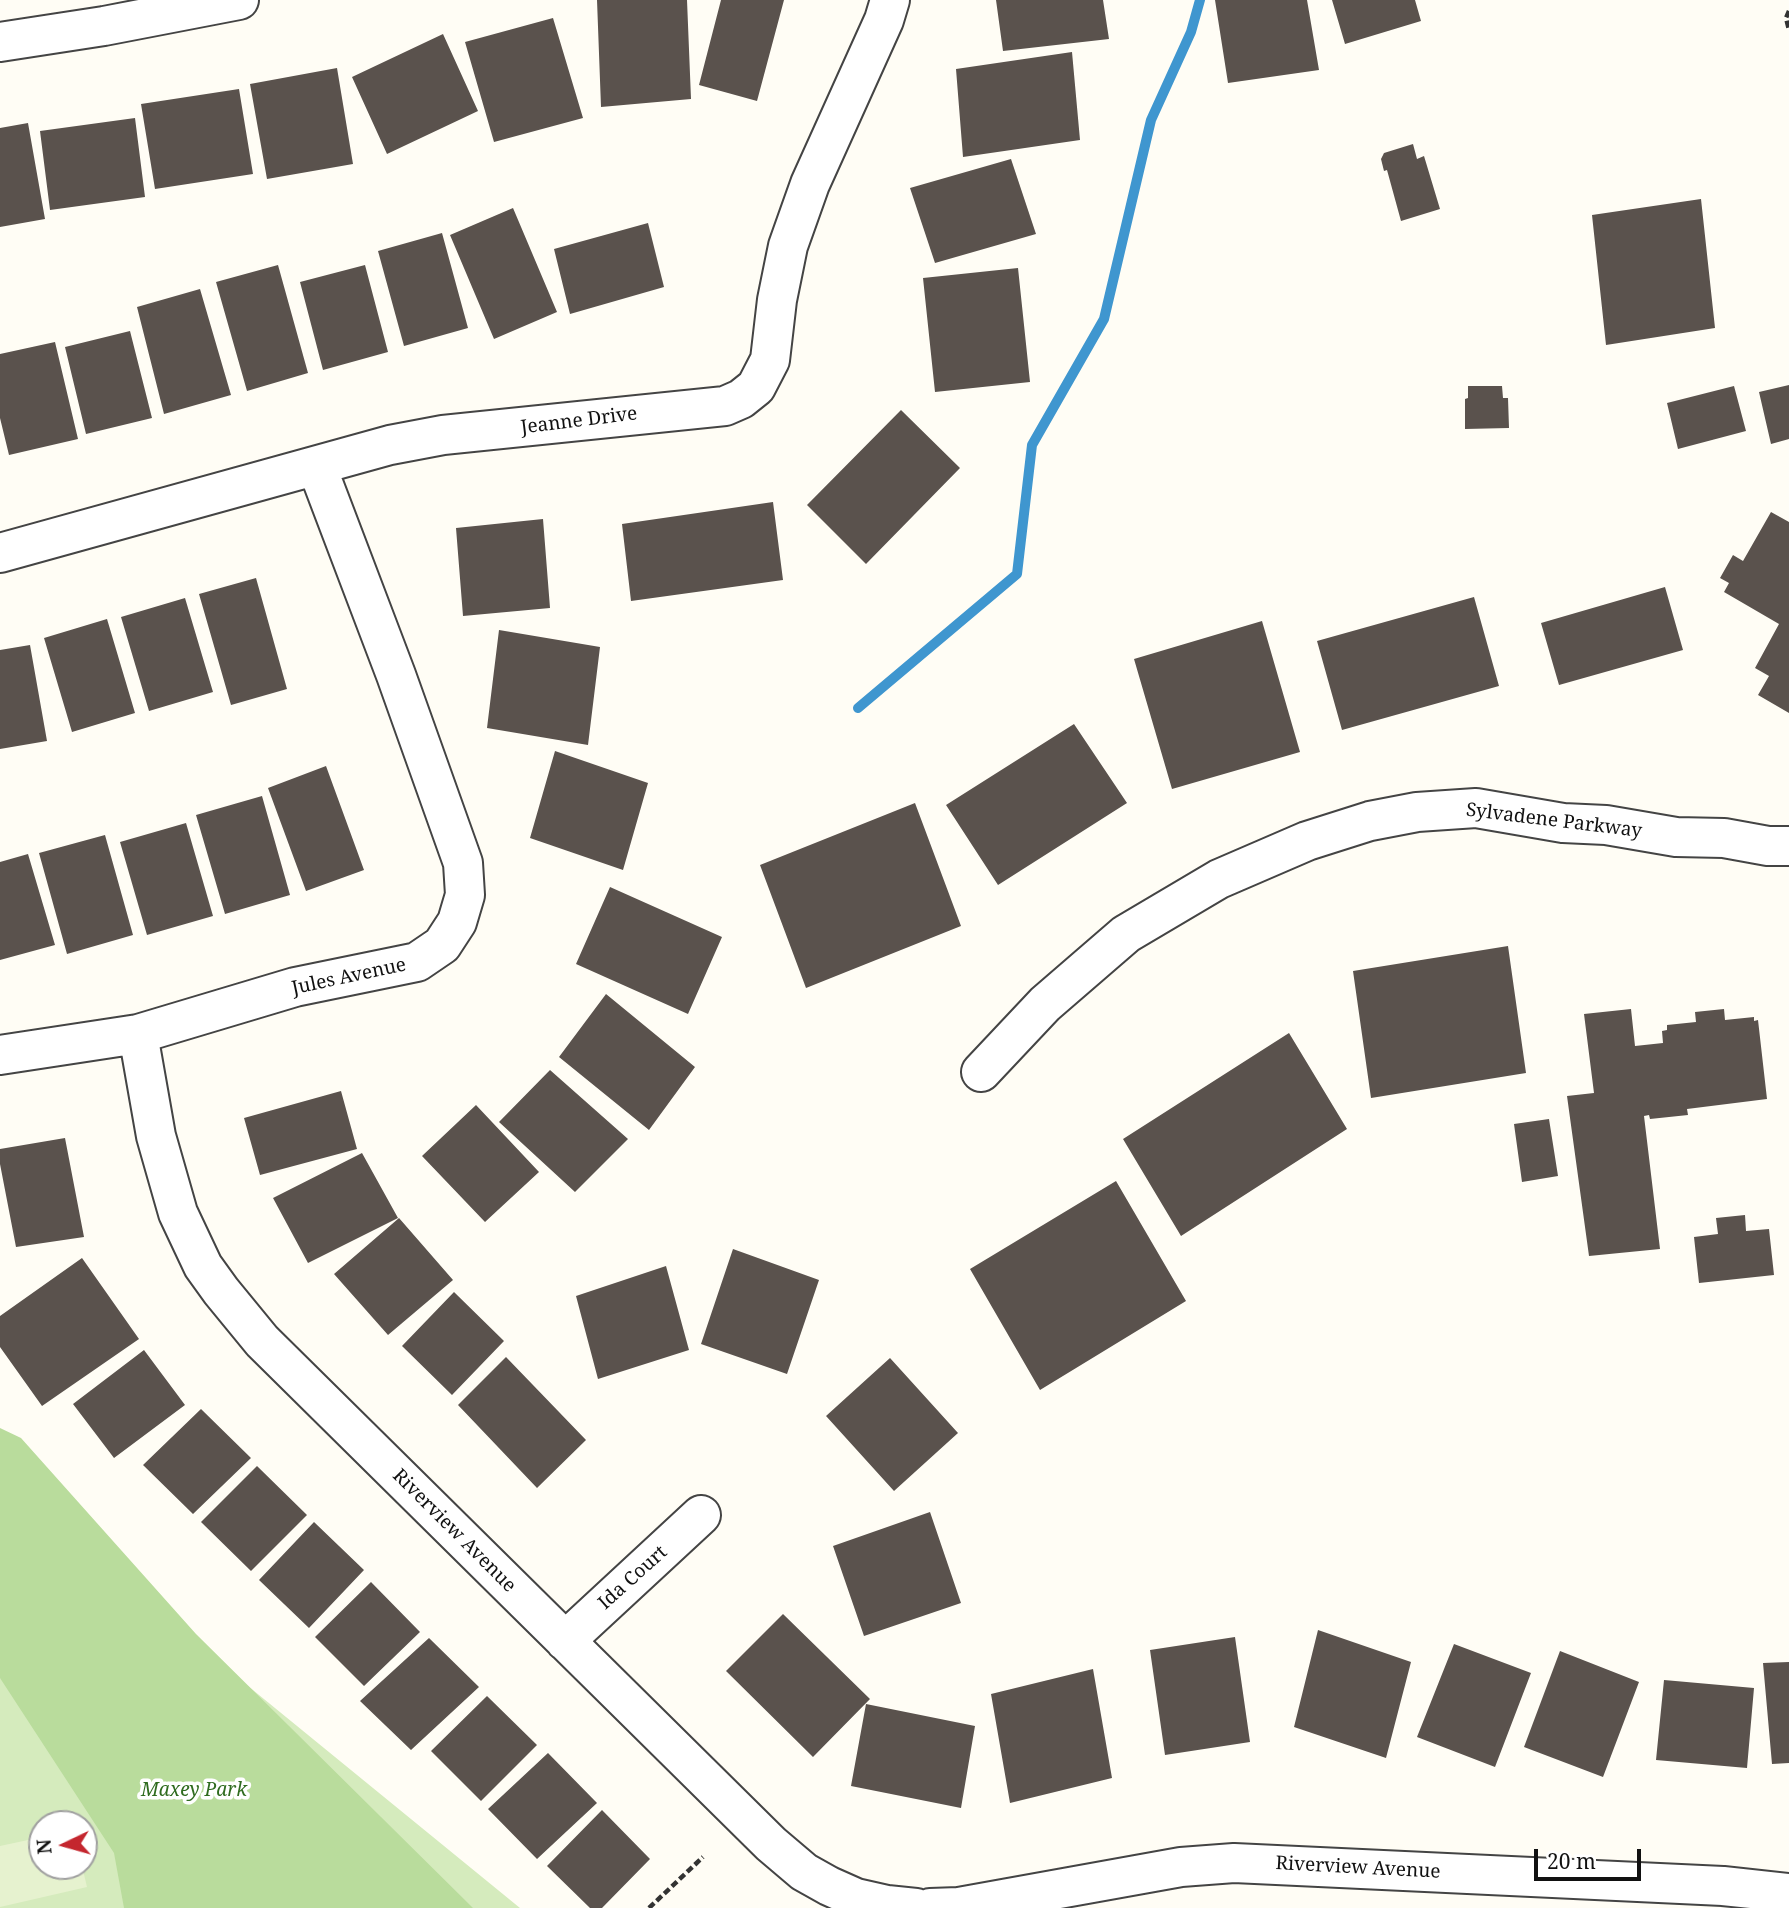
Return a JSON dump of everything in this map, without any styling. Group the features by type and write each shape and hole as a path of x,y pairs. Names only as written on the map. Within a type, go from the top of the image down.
{"street":[{"path":"0,42 104,26 239,0"},
{"name":"Jeanne Drive","path":"0,553 390,445 443,435 725,406 741,399 756,387 770,359 777,300 789,246 810,184 884,20 890,0"},
{"name":"Jules Avenue","path":"0,1055 138,1034 295,987 416,962 442,944 457,922 466,895 463,863 396,675 317,467"},
{"name":"Sylvadene Parkway","path":"981,1072 1045,1004 1126,934 1219,879 1307,841 1370,821 1417,812 1476,807 1563,823 1606,825 1676,836 1724,838 1768,846 1789,846"},
{"name":"Riverview Avenue","path":"138,1034 166,1179 190,1241 203,1266 262,1341 771,1844 804,1872 856,1898 916,1908"},
{"name":"Ida Court","path":"565,1641 701,1515"},
{"name":"Riverview Avenue","path":"930,1908 959,1907 1181,1867 1234,1863 1723,1886 1789,1893"}],"path":[{"path":"1789,11 1786,18 1789,30"},
{"path":"649,1908 703,1857"}],"green space":[{"name":"Maxey Park","path":"0,1428 21,1438 196,1634 473,1908 124,1908 114,1853 98,1828 98,1810 86,1810 0,1678"},
{"name":"Maxey Park","path":"52,1526 520,1908 0,1908 0,1533"},
{"path":"28,1840 28,1880 85,1880 87,1887 0,1907 0,1846"}],"building":[{"path":"597,0 687,0 691,99 601,107"},
{"path":"721,0 784,0 757,101 699,85"},
{"path":"996,0 1103,0 1109,39 1003,51"},
{"path":"1215,0 1307,0 1319,70 1228,83"},
{"path":"1332,0 1415,0 1421,21 1345,44"},
{"path":"553,18 583,118 494,142 465,42"},
{"path":"443,34 478,111 387,154 352,77"},
{"path":"1072,52 1080,140 963,157 956,69"},
{"path":"337,68 353,164 267,179 250,84"},
{"path":"239,89 253,174 155,189 141,104"},
{"path":"135,118 145,197 50,210 40,131"},
{"path":"28,123 45,219 0,227 0,128"},
{"path":"1413,144 1417,159 1424,156 1440,209 1401,221 1387,170 1384,171 1381,159 1384,153"},
{"path":"1011,159 1036,234 935,263 910,188"},
{"path":"1701,199 1715,328 1606,345 1592,215"},
{"path":"513,208 557,312 494,339 450,235"},
{"path":"648,223 664,287 570,314 554,249"},
{"path":"442,233 468,328 404,346 378,251"},
{"path":"278,265 308,373 247,391 216,282"},
{"path":"365,265 388,352 323,370 300,282"},
{"path":"1018,268 1030,382 935,392 923,278"},
{"path":"200,289 231,395 164,414 137,307"},
{"path":"130,331 152,418 86,434 65,347"},
{"path":"55,342 78,439 9,455 0,418 0,354"},
{"path":"1789,385 1789,439 1771,444 1759,392"},
{"path":"1468,386 1502,386 1503,398 1508,398 1509,428 1465,429"},
{"path":"1734,386 1746,431 1678,449 1667,403"},
{"path":"901,410 960,468 866,564 807,505"},
{"path":"773,502 783,580 631,601 622,524"},
{"path":"1771,512 1789,522 1789,713 1758,695 1769,676 1755,668 1779,624 1724,592 1729,583 1720,578 1733,555 1743,561"},
{"path":"543,519 550,608 463,616 456,528"},
{"path":"256,578 287,689 231,705 199,594"},
{"path":"1665,587 1683,650 1559,685 1541,623"},
{"path":"1474,597 1499,686 1342,730 1317,641"},
{"path":"185,598 213,692 149,711 121,617"},
{"path":"107,619 135,713 72,732 44,638"},
{"path":"1262,621 1300,752 1172,789 1134,659"},
{"path":"499,630 600,647 588,745 487,728"},
{"path":"30,645 47,741 0,749 0,650"},
{"path":"1074,724 1127,803 998,885 946,805"},
{"path":"555,751 648,783 623,870 530,838"},
{"path":"326,766 364,870 306,891 268,788"},
{"path":"262,796 290,895 225,914 196,815"},
{"path":"915,803 961,926 806,988 760,865"},
{"path":"186,823 213,916 147,935 120,842"},
{"path":"105,835 133,935 67,954 39,853"},
{"path":"28,854 55,945 0,960 0,862"},
{"path":"610,887 722,937 688,1014 576,964"},
{"path":"1508,946 1526,1073 1371,1098 1353,971"},
{"path":"606,994 695,1067 649,1130 559,1057"},
{"path":"1631,1009 1635,1046 1663,1043 1662,1031 1667,1030 1667,1025 1696,1022 1695,1012 1724,1009 1725,1020 1754,1017 1754,1021 1758,1020 1767,1099 1687,1109 1688,1115 1650,1119 1649,1115 1644,1116 1660,1249 1589,1256 1567,1096 1594,1093 1584,1014"},
{"path":"1289,1033 1347,1129 1181,1236 1123,1139"},
{"path":"550,1070 628,1139 575,1192 499,1122"},
{"path":"341,1091 357,1149 260,1175 244,1118"},
{"path":"476,1105 539,1172 485,1222 422,1156"},
{"path":"1549,1119 1558,1176 1522,1182 1514,1124"},
{"path":"65,1138 84,1237 16,1247 0,1164 0,1149"},
{"path":"362,1153 398,1218 308,1263 273,1198"},
{"path":"1116,1181 1186,1301 1040,1390 970,1269"},
{"path":"1745,1215 1746,1231 1769,1229 1774,1275 1699,1283 1694,1237 1718,1234 1716,1218"},
{"path":"399,1218 453,1280 388,1335 334,1274"},
{"path":"733,1249 819,1280 787,1374 701,1344"},
{"path":"82,1258 139,1339 42,1406 0,1347 0,1316"},
{"path":"666,1266 689,1350 598,1379 576,1296"},
{"path":"454,1292 504,1341 452,1395 402,1346"},
{"path":"144,1350 185,1405 114,1458 73,1404"},
{"path":"506,1357 586,1440 537,1488 458,1405"},
{"path":"890,1358 958,1433 894,1491 826,1416"},
{"path":"201,1409 251,1458 193,1514 143,1465"},
{"path":"257,1466 307,1515 251,1571 201,1522"},
{"path":"930,1512 961,1603 864,1636 833,1546"},
{"path":"314,1522 364,1570 309,1628 259,1580"},
{"path":"371,1582 420,1632 364,1686 315,1637"},
{"path":"783,1614 870,1699 813,1757 726,1671"},
{"path":"1318,1630 1411,1662 1386,1758 1294,1727"},
{"path":"1235,1637 1250,1742 1165,1755 1150,1650"},
{"path":"429,1638 479,1687 411,1750 360,1701"},
{"path":"1454,1644 1531,1673 1495,1767 1417,1737"},
{"path":"1560,1651 1639,1682 1603,1777 1524,1747"},
{"path":"1789,1662 1789,1763 1772,1764 1763,1663"},
{"path":"1093,1669 1112,1778 1010,1803 991,1694"},
{"path":"1664,1680 1754,1688 1747,1768 1656,1760"},
{"path":"487,1696 537,1745 481,1801 431,1751"},
{"path":"866,1704 975,1726 961,1808 851,1786"},
{"path":"548,1753 597,1803 537,1859 488,1809"},
{"path":"602,1810 650,1859 602,1908 590,1908 547,1866"}],"waterway":[{"path":"858,708 1017,574 1032,445 1104,319 1151,120 1191,32 1200,0"}]}
